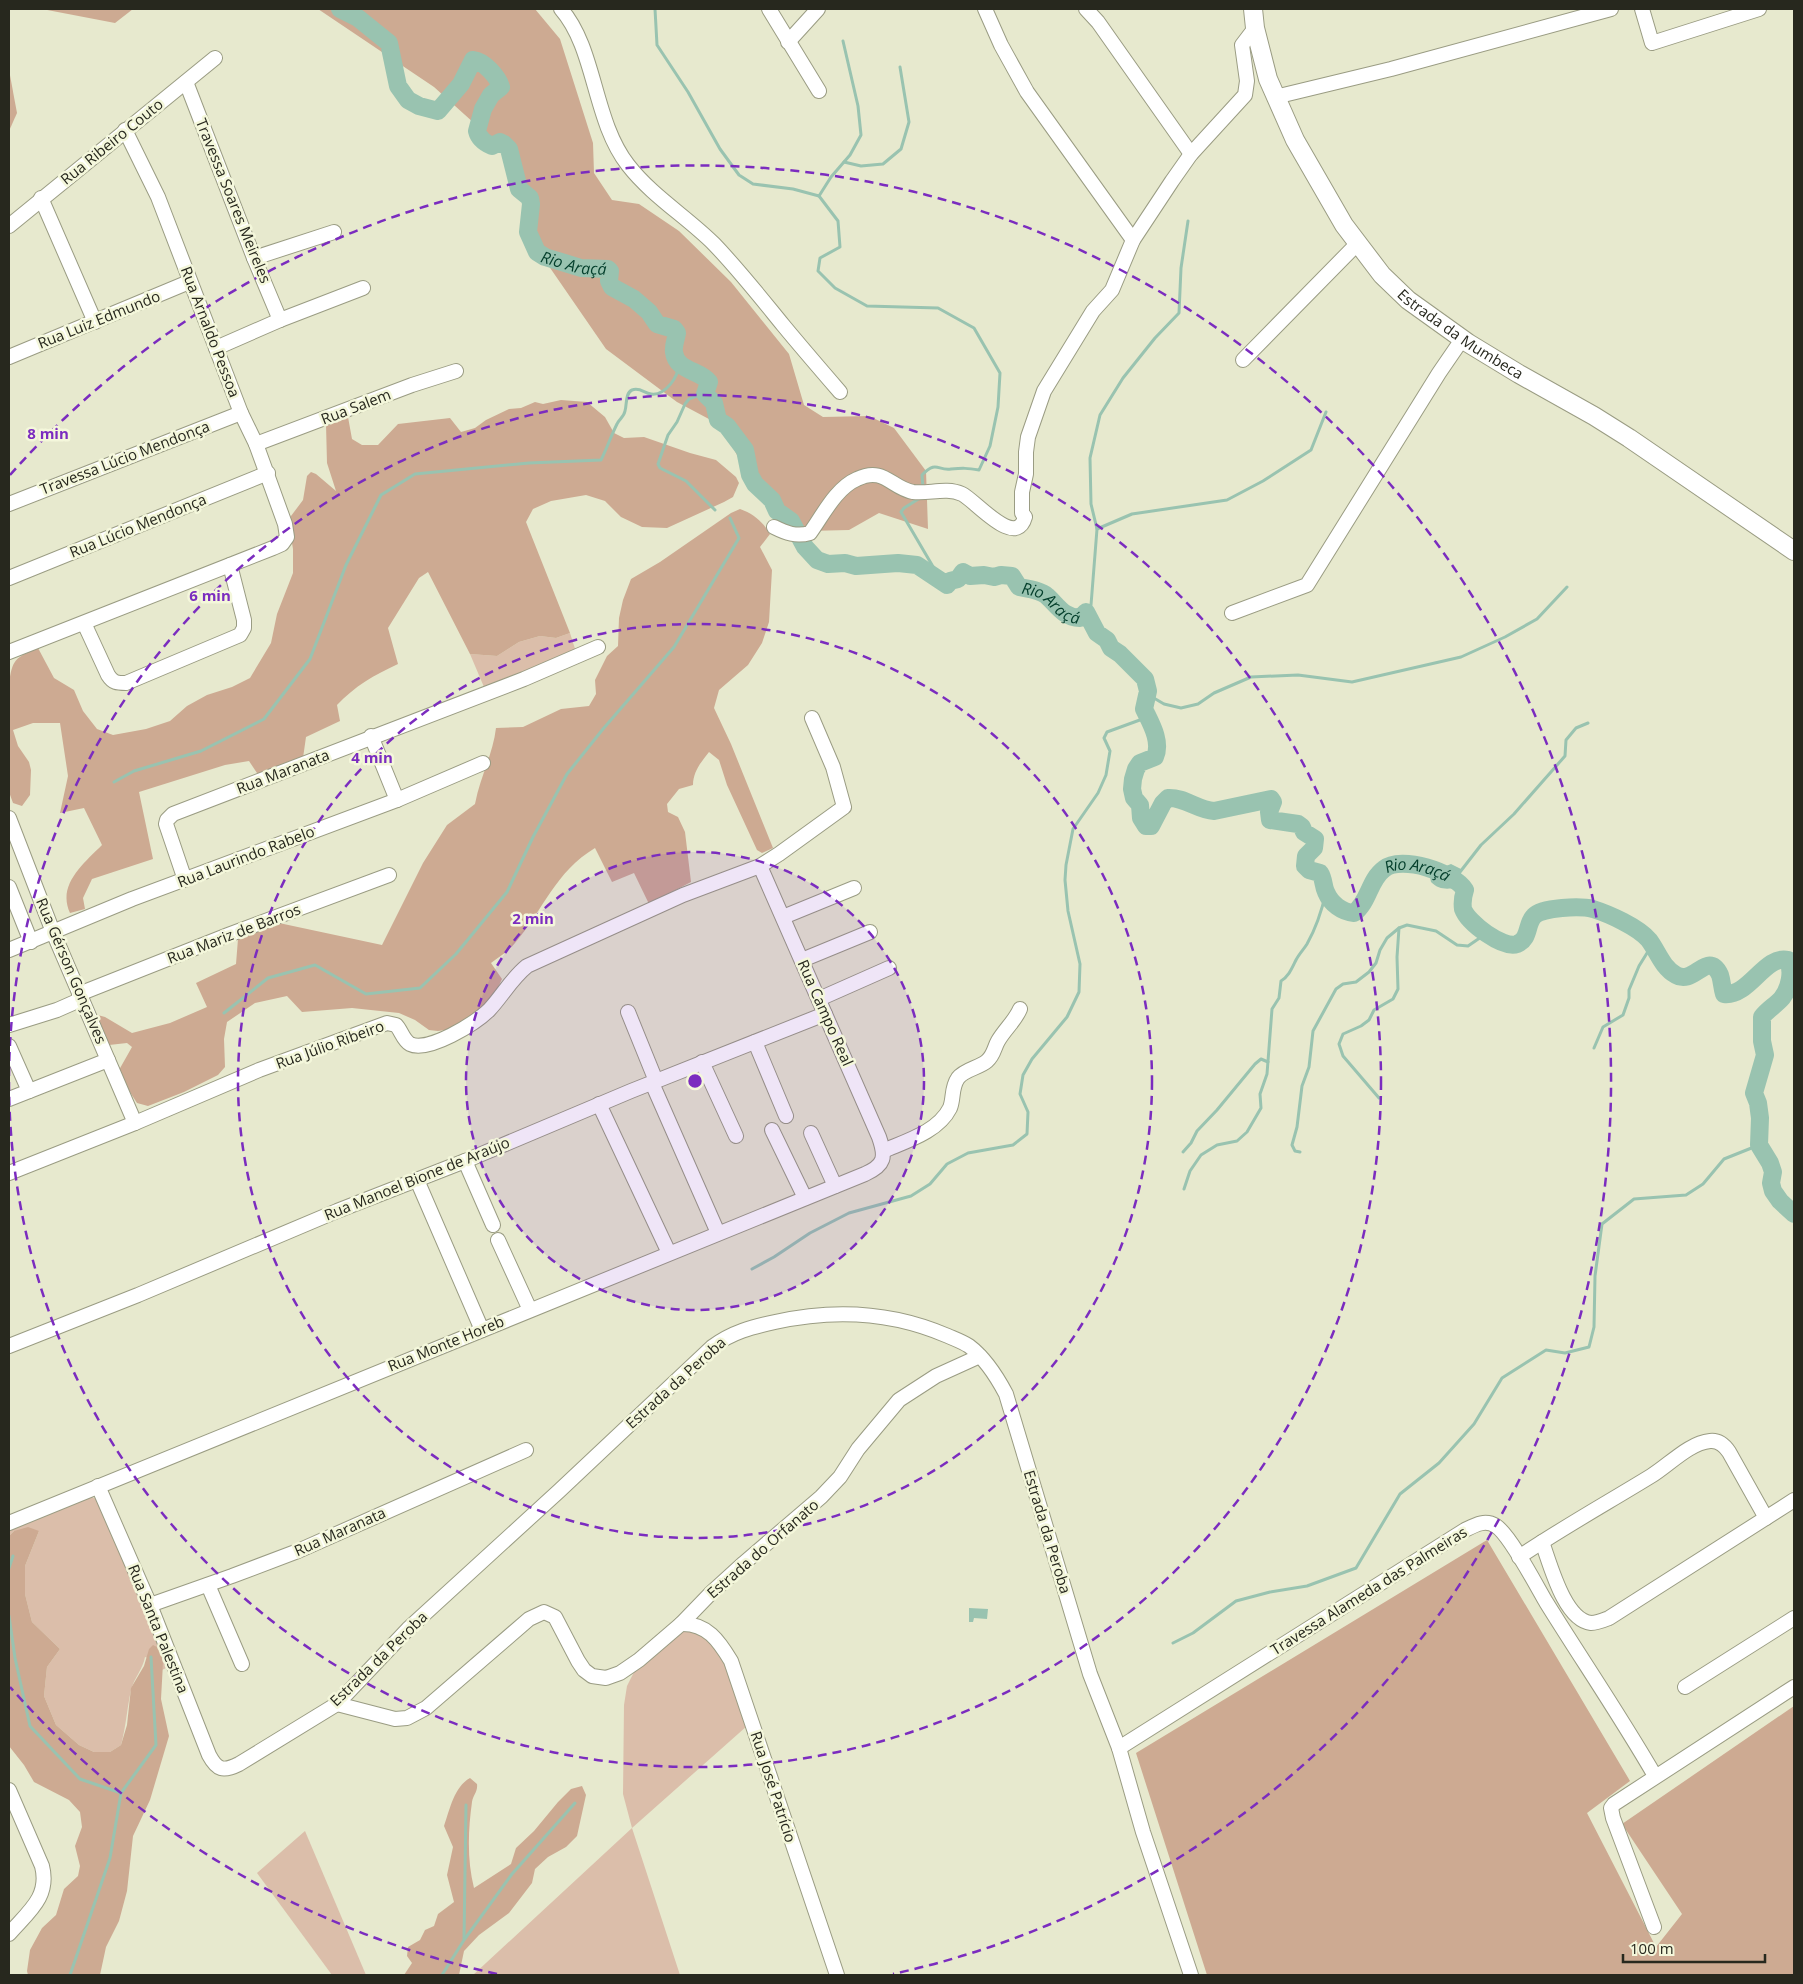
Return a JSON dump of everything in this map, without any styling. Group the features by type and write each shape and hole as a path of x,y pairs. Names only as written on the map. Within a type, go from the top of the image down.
{"main road":[{"name":"Estrada da Mumbeca","path":"1253,9 1255,28 1268,79 1294,140 1344,225 1382,275 1408,300 1463,338 1519,374 1629,438 1794,551"}],"street":[{"path":"561,9 579,38 606,123 627,164 647,186 713,243 748,281 840,392"},
{"path":"769,9 819,91"},
{"path":"788,42 818,9"},
{"path":"986,9 1002,45 1027,92 1075,162 1133,240"},
{"path":"1086,9 1098,22 1191,154"},
{"path":"1275,97 1401,66 1611,9"},
{"path":"1642,9 1652,43 1760,9"},
{"path":"774,527 787,534 800,535 810,533 845,487 856,479 870,475 889,479 903,488 923,492 956,492 964,495 1000,524 1017,528 1022,525 1025,517 1022,513 1022,492 1026,474 1027,444 1044,391 1093,311 1112,290 1133,240 1191,154 1245,95 1247,81 1242,45 1255,28"},
{"name":"Rua Ribeiro Couto","path":"9,226 215,58"},
{"name":"Travessa Soares Meireles","path":"186,82 280,320"},
{"name":"Rua Arnaldo Pessoa","path":"125,130 158,197 189,282 241,413 268,474 287,529 287,537 282,544 230,565"},
{"path":"42,198 95,322"},
{"path":"254,258 334,232"},
{"path":"1243,360 1357,244"},
{"name":"Rua Luiz Edmundo","path":"9,356 189,282"},
{"path":"216,348 280,320 363,288"},
{"path":"1232,613 1307,585 1439,373 1463,338"},
{"name":"Rua Salem","path":"256,444 412,385 456,371"},
{"name":"Travessa Lúcio Mendonça","path":"9,504 241,413"},
{"name":"Rua Lúcio Mendonça","path":"9,578 268,474"},
{"path":"9,652 230,565 244,620 244,628 240,634 231,640 126,682 118,683 112,681 84,623"},
{"name":"Rua Maranata","path":"185,880 168,829 167,820 169,817 371,736 539,672 598,647"},
{"path":"760,866 844,807 834,767 812,718"},
{"path":"371,736 397,800"},
{"name":"Rua Laurindo Rabelo","path":"9,950 132,899 397,800 483,763"},
{"name":"Rua Gérson Gonçalves","path":"9,818 53,932 135,1123"},
{"name":"Rua Campo Real","path":"760,866 875,1126 882,1157"},
{"name":"Rua Júlio Ribeiro","path":"9,1173 135,1123 259,1070 387,1023 396,1025 408,1043 436,1042 469,1026 489,1010 507,985 527,966 683,896 760,866"},
{"name":"Rua Mariz de Barros","path":"9,1025 57,1010 80,997 228,935 389,875"},
{"path":"9,887 30,942"},
{"path":"783,918 854,888"},
{"path":"802,960 870,932"},
{"path":"819,999 889,968"},
{"name":"Rua Monte Horeb","path":"9,1523 873,1170 882,1157 941,1121 951,1106 952,1090 958,1077 987,1062 998,1041 1020,1009"},
{"path":"628,1012 654,1082 718,1233"},
{"name":"Rua Manoel Bione de Araújo","path":"9,1346 465,1161 702,1062 826,1014"},
{"path":"755,1042 786,1116"},
{"path":"9,1046 29,1091"},
{"path":"9,1099 108,1060"},
{"path":"702,1062 736,1136"},
{"path":"599,1104 668,1253"},
{"path":"772,1130 805,1198"},
{"path":"811,1133 835,1186"},
{"path":"465,1161 493,1226"},
{"path":"417,1180 482,1330"},
{"path":"498,1240 530,1310"},
{"name":"Estrada da Peroba","path":"221,1770 227,1770 239,1764 337,1704 408,1629 559,1491 712,1347 730,1334 794,1318 816,1315 861,1314 880,1316 928,1328 968,1346 980,1356 996,1376 1006,1394 1090,1674 1119,1748 1143,1832 1191,1975"},
{"name":"Estrada do Orfanato","path":"337,1704 394,1719 407,1718 426,1708 529,1619 544,1612 550,1613 558,1620 584,1670 592,1676 606,1678 620,1673 681,1624 710,1594 821,1497 840,1477 858,1449 899,1400 936,1376 980,1356"},
{"path":"1519,1557 1652,1476 1687,1450 1712,1440 1720,1443 1729,1452 1766,1518"},
{"name":"Rua Maranata","path":"150,1605 298,1551 526,1450"},
{"name":"Rua Santa Palestina","path":"98,1486 150,1605 209,1755 216,1767 221,1770"},
{"path":"1542,1542 1569,1608 1577,1617 1592,1623 1610,1618 1794,1500"},
{"name":"Travessa Alameda das Palmeiras","path":"1119,1748 1472,1527 1480,1523 1490,1522 1500,1529 1519,1557 1655,1776"},
{"path":"208,1585 242,1664"},
{"path":"1685,1687 1794,1618"},
{"name":"Rua José Patrício","path":"681,1624 690,1624 711,1633 731,1661 837,1975"},
{"path":"1654,1927 1611,1812 1614,1804 1794,1687"},
{"path":"9,1790 42,1866 44,1876 43,1891 33,1907 9,1934"}],"shaded area":[{"path":"42,9 133,9 115,23"},
{"path":"318,9 535,9 560,39 593,143 594,173 612,200 639,204 679,231 731,282 789,354 804,405 823,417 869,416 894,428 926,471 928,529 879,513 849,530 807,531 755,490 722,426 677,402 606,349 535,246 515,160 434,87"},
{"path":"9,70 17,113 9,131"},
{"path":"561,400 587,402 605,417 614,433 624,438 644,437 716,460 736,477 739,483 733,497 667,528 642,527 621,517 605,501 586,495 551,501 533,509 526,522 570,633 556,638 540,636 519,642 497,656 470,654 428,572 419,578 388,628 398,664 365,681 344,698 337,705 340,721 306,737 303,758 259,776 249,761 225,765 139,792 153,859 92,879 83,898 85,909 70,913 67,903 69,884 80,867 102,845 84,808 60,813 68,776 60,723 33,723 13,730 18,746 29,762 31,770 30,795 22,806 13,803 9,792 9,685 13,665 16,660 38,648 54,678 74,690 83,711 97,729 113,735 146,729 170,721 187,706 207,695 232,687 250,678 271,643 277,614 293,573 293,549 289,525 291,516 303,500 307,476 311,472 316,474 336,491 327,463 326,424 348,417 352,439 362,445 378,445 398,424 450,418 461,432 475,428 486,420 509,409 521,408 535,402 543,404"},
{"path":"740,509 758,519 770,534 760,547 772,570 769,622 762,643 748,665 719,690 714,708 731,744 773,848 762,853 757,850 727,785 719,760 709,752 696,771 693,785 679,789 667,804 668,812 678,817 685,832 691,882 649,904 634,873 612,882 595,848 570,868 515,943 491,963 502,979 490,1004 453,1029 429,1030 415,1020 399,1013 352,1008 302,1012 287,996 255,1003 227,1022 224,1039 225,1067 218,1075 184,1092 148,1106 137,1103 120,1077 119,1070 132,1047 127,1043 109,1045 94,1014 105,1017 132,1033 170,1023 207,1007 196,983 236,964 238,939 279,923 382,945 423,863 447,825 475,804 496,728 523,727 561,709 589,706 596,694 595,680 607,656 618,646 619,618 631,579"},
{"path":"570,633 576,652 484,687 470,654 497,656 519,642 540,636 556,638"},
{"path":"1451,864 1461,869 1461,883 1457,888 1446,889 1434,885 1430,877 1436,870"},
{"path":"88,1495 98,1500 170,1666 162,1670 163,1663 145,1657 131,1690 121,1745 110,1752 94,1752 79,1745 56,1725 44,1696 47,1667 60,1649 32,1622 25,1594 25,1566 39,1531 14,1531 9,1536 9,1528"},
{"path":"28,1527 39,1531 25,1566 25,1594 32,1622 60,1649 47,1667 44,1696 56,1725 79,1745 94,1752 110,1752 121,1745 127,1725 131,1688 144,1666 149,1649 153,1645 159,1648 163,1663 161,1699 169,1736 150,1800 133,1836 127,1891 119,1921 106,1947 100,1975 28,1975 27,1971 30,1950 42,1928 56,1915 64,1889 78,1876 80,1866 75,1846 82,1827 80,1812 69,1800 34,1782 9,1746 9,1536 14,1531"},
{"path":"1487,1540 1630,1781 1587,1813 1656,1947 1682,1914 1622,1824 1794,1706 1794,1975 1207,1975 1136,1753"},
{"path":"969,1608 988,1609 987,1619 974,1618 973,1622 969,1622"},
{"path":"683,1629 706,1635 726,1662 747,1726 632,1828 623,1794 624,1705 627,1686 637,1666"},
{"path":"470,1778 477,1784 472,1802 469,1834 470,1867 474,1888 511,1864 516,1848 534,1831 571,1789 582,1786 586,1795 577,1836 566,1847 548,1857 535,1869 532,1883 509,1913 479,1935 464,1951 459,1975 404,1975 412,1963 407,1956 408,1947 420,1940 425,1930 434,1926 438,1914 454,1902 447,1875 453,1847 444,1826 456,1793"},
{"path":"632,1828 680,1975 473,1975"},
{"path":"305,1831 366,1975 332,1975 257,1873"}],"waterway":[{"name":"Rio Araçá","path":"340,9 358,18 389,43 398,86 408,100 419,106 438,111 461,84 473,60 482,63 494,74 501,87 491,95 483,109 477,131 487,144 492,146 500,142 509,149 519,189 530,198 528,232 537,252 545,257 581,268 608,269 610,271 609,281 612,287 634,299 649,312 657,324 674,329 677,333 674,352 679,363 709,382 705,394 714,403 718,420 727,426 745,450 750,475 755,484 772,500 777,511 791,521 805,547 817,560 828,564 845,563 856,566 898,563 917,565 947,585 950,581 958,579 963,572 970,576 1012,576 1019,587 1044,594 1069,616 1080,618 1086,612 1097,633 1107,640 1111,648 1120,654 1145,679 1148,691 1144,709 1156,738 1157,751 1155,757 1140,763 1136,769 1132,789 1134,798 1140,805 1141,818 1146,826 1151,826 1163,803 1168,798 1180,799 1214,811 1271,799 1273,802 1269,812 1270,820 1298,824 1304,832 1315,839 1314,848 1306,856 1305,866 1309,870 1320,873 1328,896 1337,907 1345,911 1354,913 1359,908 1375,879 1384,869 1392,865 1414,865 1439,872 1459,883 1465,890 1463,909 1466,915 1479,928 1503,943 1511,945 1521,942 1532,919 1538,913 1553,909 1580,908 1593,909 1607,914 1638,930 1649,940 1664,964 1676,975 1689,976 1706,966 1715,968 1720,975 1724,994 1733,993 1741,989 1772,963 1788,960 1790,979 1787,989 1782,998 1762,1017 1762,1041 1765,1055 1754,1093 1758,1103 1760,1118 1759,1145 1773,1172 1771,1183 1773,1191 1780,1201 1794,1214"},
{"path":"655,9 657,45 688,92 720,149 739,175 753,184 793,189 819,196 838,221 840,247 820,258 818,271 835,288 867,306 938,308 974,328 1000,373 998,407 990,446 979,470 934,467 922,475 923,488"},
{"path":"819,196 831,177 850,155 861,135 858,106 843,41"},
{"path":"844,162 861,166 883,164 901,149 909,122 900,67"},
{"path":"1087,614 1091,605 1097,529 1091,504 1090,458 1100,415 1123,378 1155,338 1179,313 1181,268 1188,221"},
{"path":"114,782 134,771 201,751 264,719 310,659 346,565 381,495 415,474 529,463 601,460 624,413 627,396 630,392 637,389 651,394 661,392 677,374 678,363"},
{"path":"706,392 689,399 685,404 677,422 668,435 658,464 660,468 686,481 715,510"},
{"path":"1097,529 1132,514 1227,500 1263,481 1311,450 1326,412"},
{"path":"920,498 901,512 942,582"},
{"path":"224,1013 268,978 315,965 366,994 420,988 456,954 507,892 533,837 567,774 674,647 739,538 730,518"},
{"path":"1147,694 1164,704 1181,708 1198,704 1214,693 1251,677 1298,675 1352,682 1461,657 1505,637 1537,619 1567,587"},
{"path":"752,1269 810,1233 849,1213 911,1196 930,1184 947,1164 968,1153 1013,1145 1027,1134 1028,1112 1020,1094 1023,1075 1032,1059 1067,1017 1079,992 1080,964 1068,911 1065,880 1073,829 1098,793 1106,775 1110,751 1104,738 1107,732 1148,717"},
{"path":"1460,872 1481,845 1514,814 1565,756 1566,740 1576,728 1588,723"},
{"path":"1184,1189 1190,1171 1201,1155 1217,1145 1237,1141 1247,1132 1261,1108 1260,1094 1267,1074 1272,1009 1279,998 1281,981 1290,972 1313,932 1326,892"},
{"path":"1300,1152 1295,1151 1292,1145 1297,1127 1302,1086 1309,1067 1313,1031 1336,989 1343,984 1356,982 1369,972 1376,963 1380,950 1387,938 1399,928 1407,925 1436,931 1457,945 1468,946 1487,933"},
{"path":"1379,1098 1343,1056 1339,1044 1343,1034 1361,1026 1369,1020 1374,1010 1393,999 1398,989 1397,957 1399,928"},
{"path":"1594,1048 1603,1027 1623,1015 1629,998 1629,990 1639,966 1652,945"},
{"path":"1183,1152 1191,1143 1197,1131 1255,1064 1261,1059 1268,1062"},
{"path":"1173,1643 1193,1633 1236,1601 1270,1592 1307,1586 1356,1568 1400,1494 1439,1463 1474,1424 1502,1378 1546,1350 1565,1353 1589,1347 1594,1327 1595,1276 1602,1224 1634,1199 1686,1195 1703,1184 1724,1159 1759,1145"},
{"path":"9,1568 13,1556"},
{"path":"9,1616 15,1658 30,1726 80,1779 121,1793"},
{"path":"70,1975 110,1858 121,1793 156,1745 151,1657"},
{"path":"442,1975 464,1940 512,1874 575,1803"},
{"path":"464,1939 466,1805"}]}
